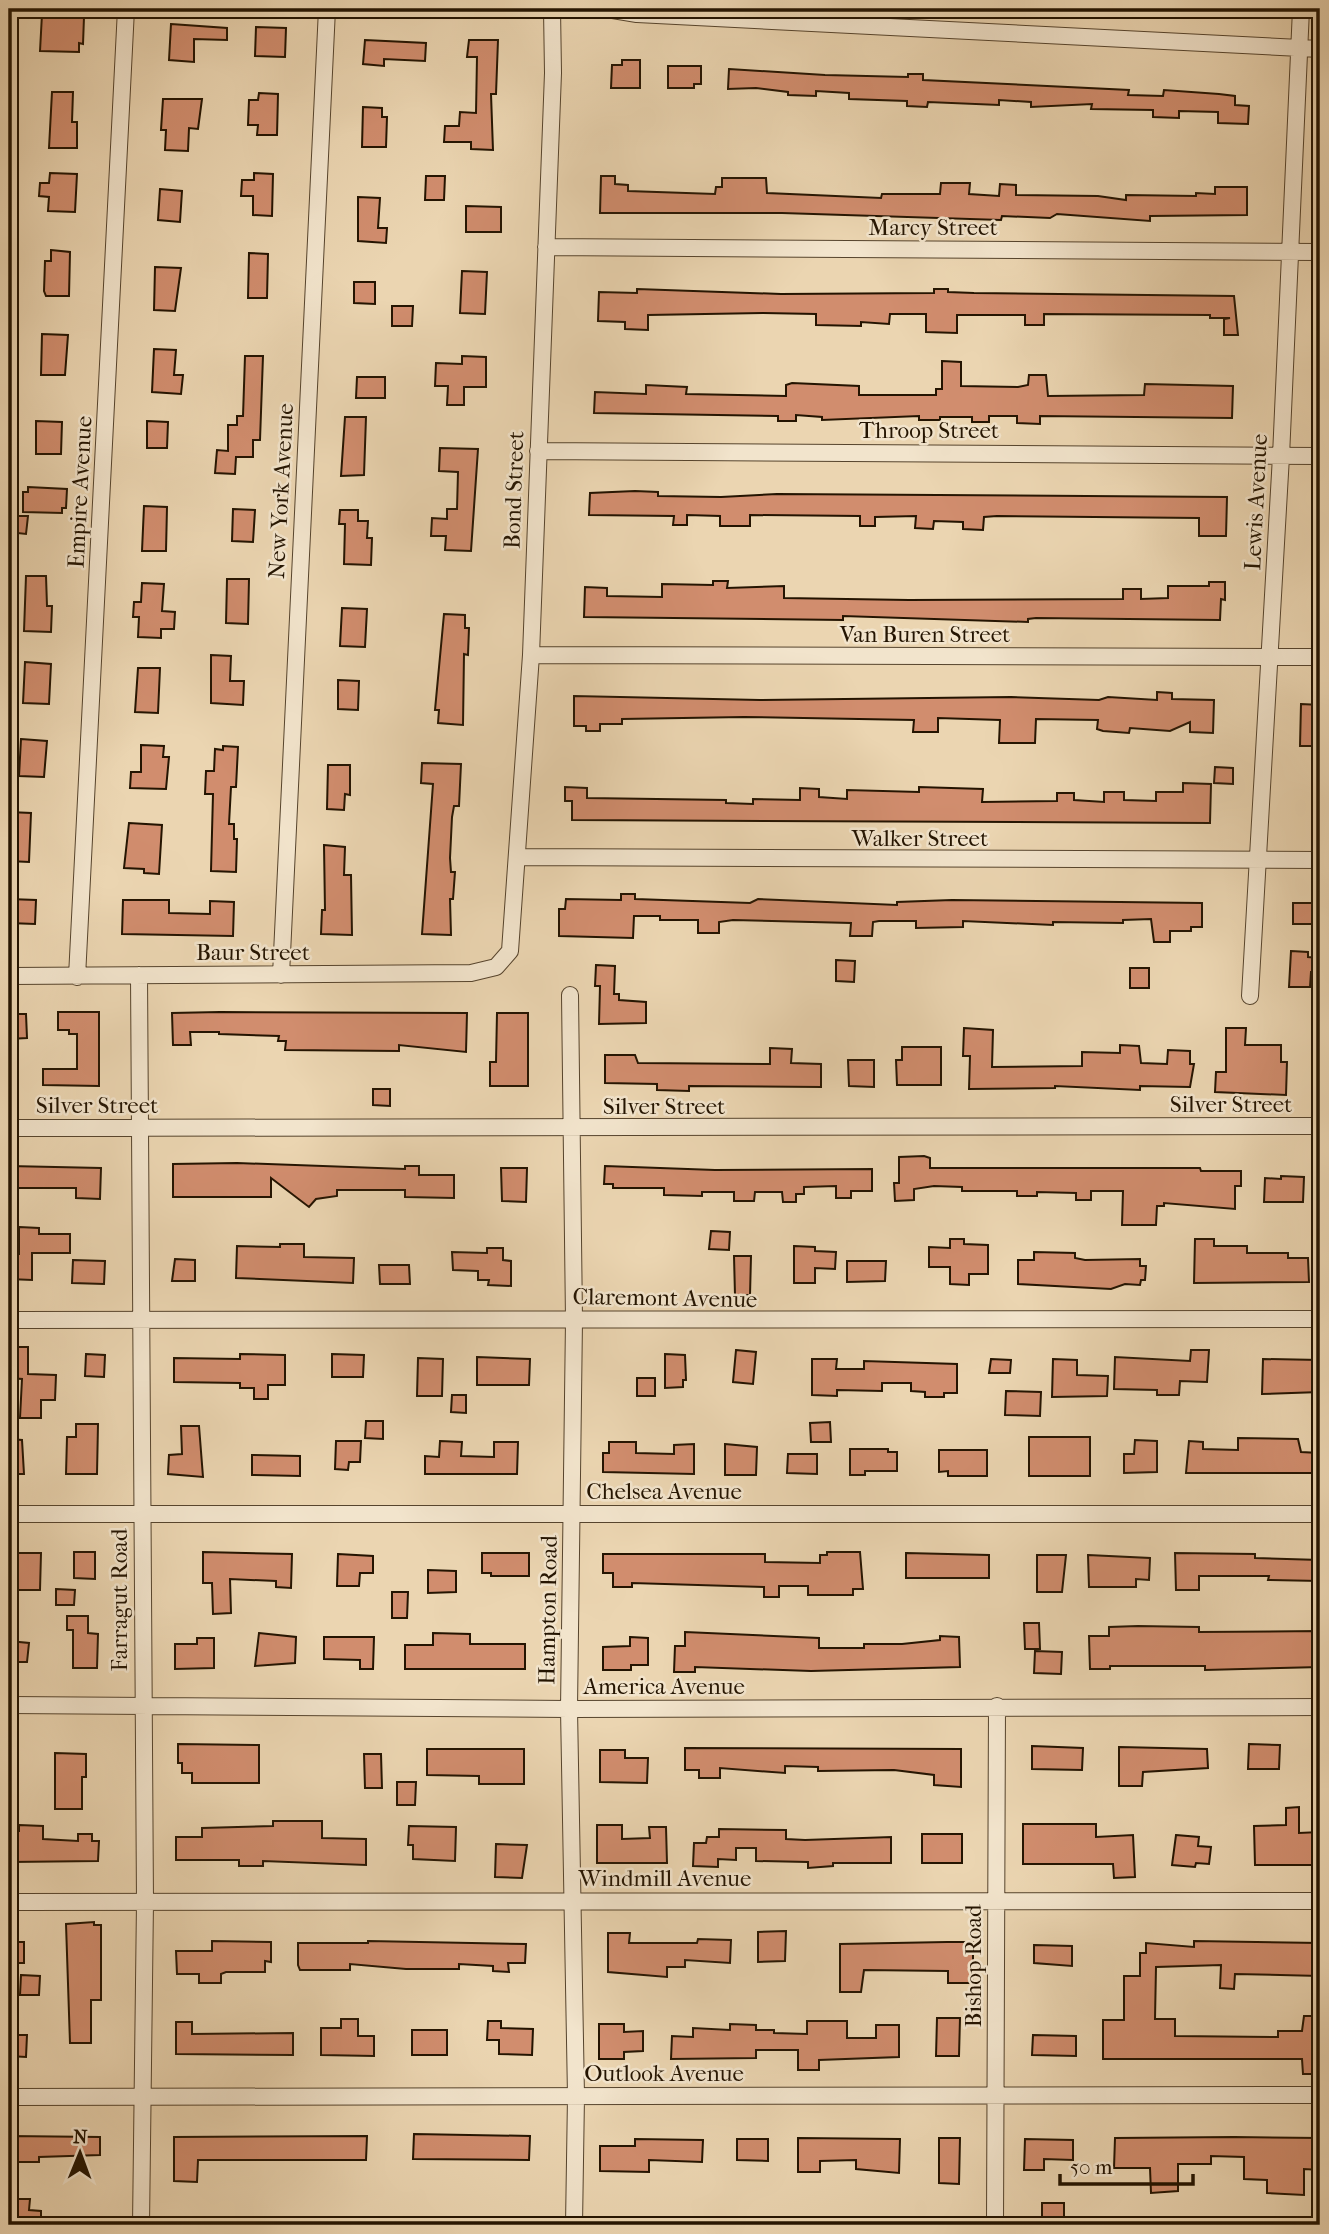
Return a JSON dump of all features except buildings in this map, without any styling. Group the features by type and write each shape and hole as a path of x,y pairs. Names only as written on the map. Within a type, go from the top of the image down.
{"street":[{"name":"Empire Avenue","path":"77,976 126,9"},
{"name":"New York Avenue","path":"281,975 327,9"},
{"name":"Bond Street","path":"496,967 510,951 519,857 531,655 552,9"},
{"path":"607,9 637,14 1320,49"},
{"name":"Lewis Avenue","path":"1250,996 1281,456 1301,9"},
{"name":"Marcy Street","path":"546,247 1320,253"},
{"name":"Throop Street","path":"538,450 1320,456"},
{"name":"Van Buren Street","path":"531,655 1320,657"},
{"name":"Walker Street","path":"519,857 1320,860"},
{"name":"Baur Street","path":"9,976 471,972 496,967"},
{"name":"Farragut Road","path":"139,975 145,1902 141,2225"},
{"name":"Hampton Road","path":"570,995 574,1320 569,1709 570,1900 576,2096 574,2225"},
{"name":"Silver Street","path":"9,1128 1320,1126"},
{"name":"Claremont Avenue","path":"9,1320 1320,1319"},
{"name":"Chelsea Avenue","path":"9,1514 1320,1514"},
{"name":"America Avenue","path":"9,1705 569,1709 1320,1707"},
{"name":"Bishop Road","path":"995,2225 997,1706"},
{"name":"Windmill Avenue","path":"9,1902 1320,1900"},
{"name":"Outlook Avenue","path":"9,2097 1320,2095"}]}
